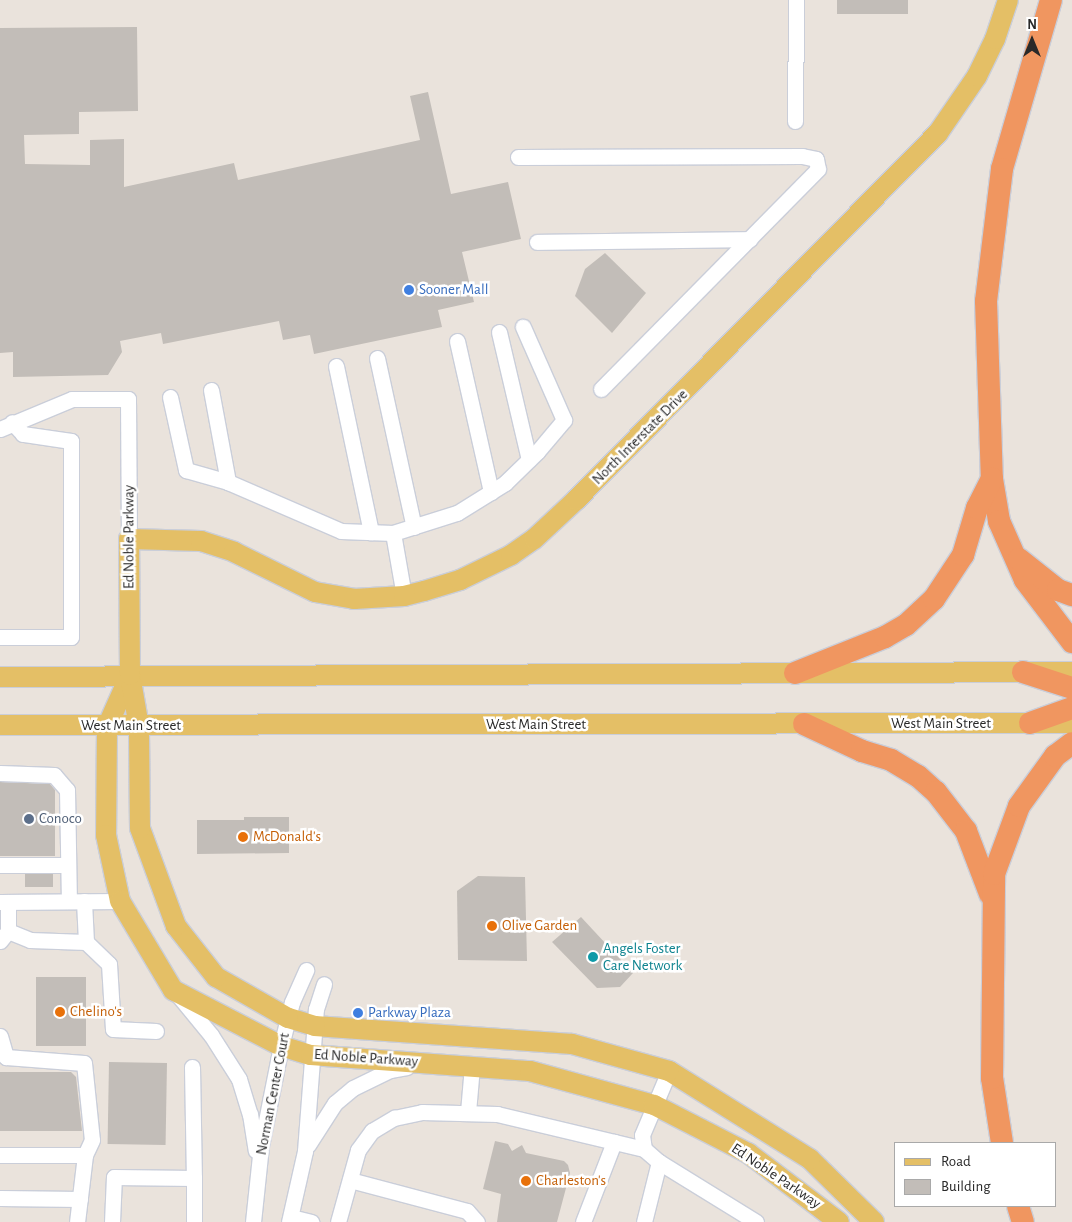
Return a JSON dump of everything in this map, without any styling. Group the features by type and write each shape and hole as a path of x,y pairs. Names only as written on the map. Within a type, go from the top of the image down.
{"highway":[{"path":"1050,0 1002,169 989,258 986,301 992,479 999,521 1010,549 1037,600 1072,642"},
{"path":"795,673 885,637 906,625 928,606 945,587 959,564 977,508 992,479"},
{"path":"1010,549 1034,573 1058,590 1072,595"},
{"path":"1022,672 1072,688"},
{"path":"1030,723 1072,708"},
{"path":"804,724 862,751 891,760 918,776 936,792 966,830 992,899"},
{"path":"1002,1142 992,1078 992,899 1000,851 1018,806 1056,756 1072,743"},
{"path":"1018,1207 1023,1222"}],"main road":[{"name":"North Interstate Drive","path":"129,539 201,541 234,552 315,592 334,596 370,599 404,596 460,580 511,554 534,539 576,500 938,133 977,76 995,39 1008,0"},
{"name":"Ed Noble Parkway","path":"129,539 130,675 139,726 140,828 176,926 216,978 288,1018 314,1026 572,1044 669,1071 810,1159 874,1222"},
{"path":"0,677 1072,672"},
{"name":"Ed Noble Parkway","path":"130,675 107,727 106,835 120,901 173,990 281,1046 311,1055 530,1071 654,1105 748,1153 839,1222"},
{"name":"West Main Street","path":"0,725 107,727 1072,723"}],"street":[{"path":"795,121 796,0"},
{"path":"518,157 802,156 816,159 818,169 601,389"},
{"path":"537,242 750,239"},
{"path":"170,397 186,470 228,482 341,531 393,533 457,513 491,492 529,460 564,420 523,326"},
{"path":"499,332 529,460"},
{"path":"457,341 491,492"},
{"path":"377,358 414,526"},
{"path":"336,366 371,532"},
{"path":"211,390 228,482"},
{"name":"Ed Noble Parkway","path":"6,425 80,398 128,399 129,539"},
{"path":"0,637 70,637 71,441 22,434 6,425"},
{"path":"393,533 404,596"},
{"path":"0,773 42,773 61,780 66,790 69,901"},
{"path":"0,864 68,864"},
{"path":"84,901 86,942"},
{"path":"120,901 4,902 4,936 30,940 86,942 109,964 113,1029 156,1031"},
{"name":"Norman Center Court","path":"253,1222 261,1146 281,1046 288,1018 306,970"},
{"name":"Norman Center Court","path":"290,1219 305,1151 314,1026 324,984"},
{"path":"173,990 211,1035 239,1078 253,1127 259,1178"},
{"path":"0,1036 6,1057 84,1063 92,1140 85,1155 77,1222"},
{"path":"305,1151 316,1128 335,1103 353,1088 390,1070 429,1063"},
{"path":"468,1112 472,1066"},
{"path":"192,1068 194,1222"},
{"path":"644,1149 642,1135 669,1071"},
{"path":"338,1222 358,1150 372,1131 394,1118 422,1112 497,1114 644,1149 659,1162 756,1222"},
{"path":"583,1222 614,1142"},
{"path":"0,1155 85,1155"},
{"path":"644,1222 659,1162"},
{"path":"112,1222 114,1177 194,1178"},
{"path":"350,1180 467,1211 477,1222"},
{"path":"0,1198 80,1199"},
{"path":"290,1219 311,1222"}],"building":[{"path":"837,0 908,0 908,14 837,14"},
{"name":"Sooner Mall","path":"137,27 138,111 79,112 79,134 24,135 25,164 90,165 90,140 124,139 124,187 234,163 238,180 420,140 410,96 428,92 451,194 508,182 521,239 462,252 474,302 438,310 442,327 314,354 310,335 283,340 279,321 163,344 161,333 120,341 122,352 108,375 13,377 13,352 0,353 0,28"},
{"path":"605,253 646,293 612,333 575,296 585,269"},
{"path":"0,782 50,784 55,790 55,856 0,856"},
{"name":"McDonald's","path":"244,817 289,817 289,853 197,854 197,820 244,820"},
{"path":"25,874 53,874 53,887 25,887"},
{"name":"Olive Garden","path":"478,876 525,877 527,961 458,960 457,891"},
{"name":"Angels Foster Care Network","path":"581,917 633,973 620,987 597,988 552,942"},
{"name":"Chelino's","path":"36,977 86,977 86,1046 36,1046"},
{"path":"109,1062 167,1063 166,1145 108,1144"},
{"path":"0,1072 71,1072 76,1077 82,1131 0,1131"},
{"name":"Charleston's","path":"495,1141 508,1144 512,1151 522,1145 526,1153 564,1161 568,1165 570,1173 557,1222 497,1222 501,1194 483,1189"}],"place":[{"name":"Sooner Mall","path":"409,290"},
{"name":"Conoco","path":"29,819"},
{"name":"McDonald's","path":"243,837"},
{"name":"Olive Garden","path":"492,926"},
{"name":"Angels Foster Care Network","path":"593,957"},
{"name":"Chelino's","path":"60,1012"},
{"name":"Parkway Plaza","path":"358,1013"},
{"name":"Charleston's","path":"526,1181"}]}
